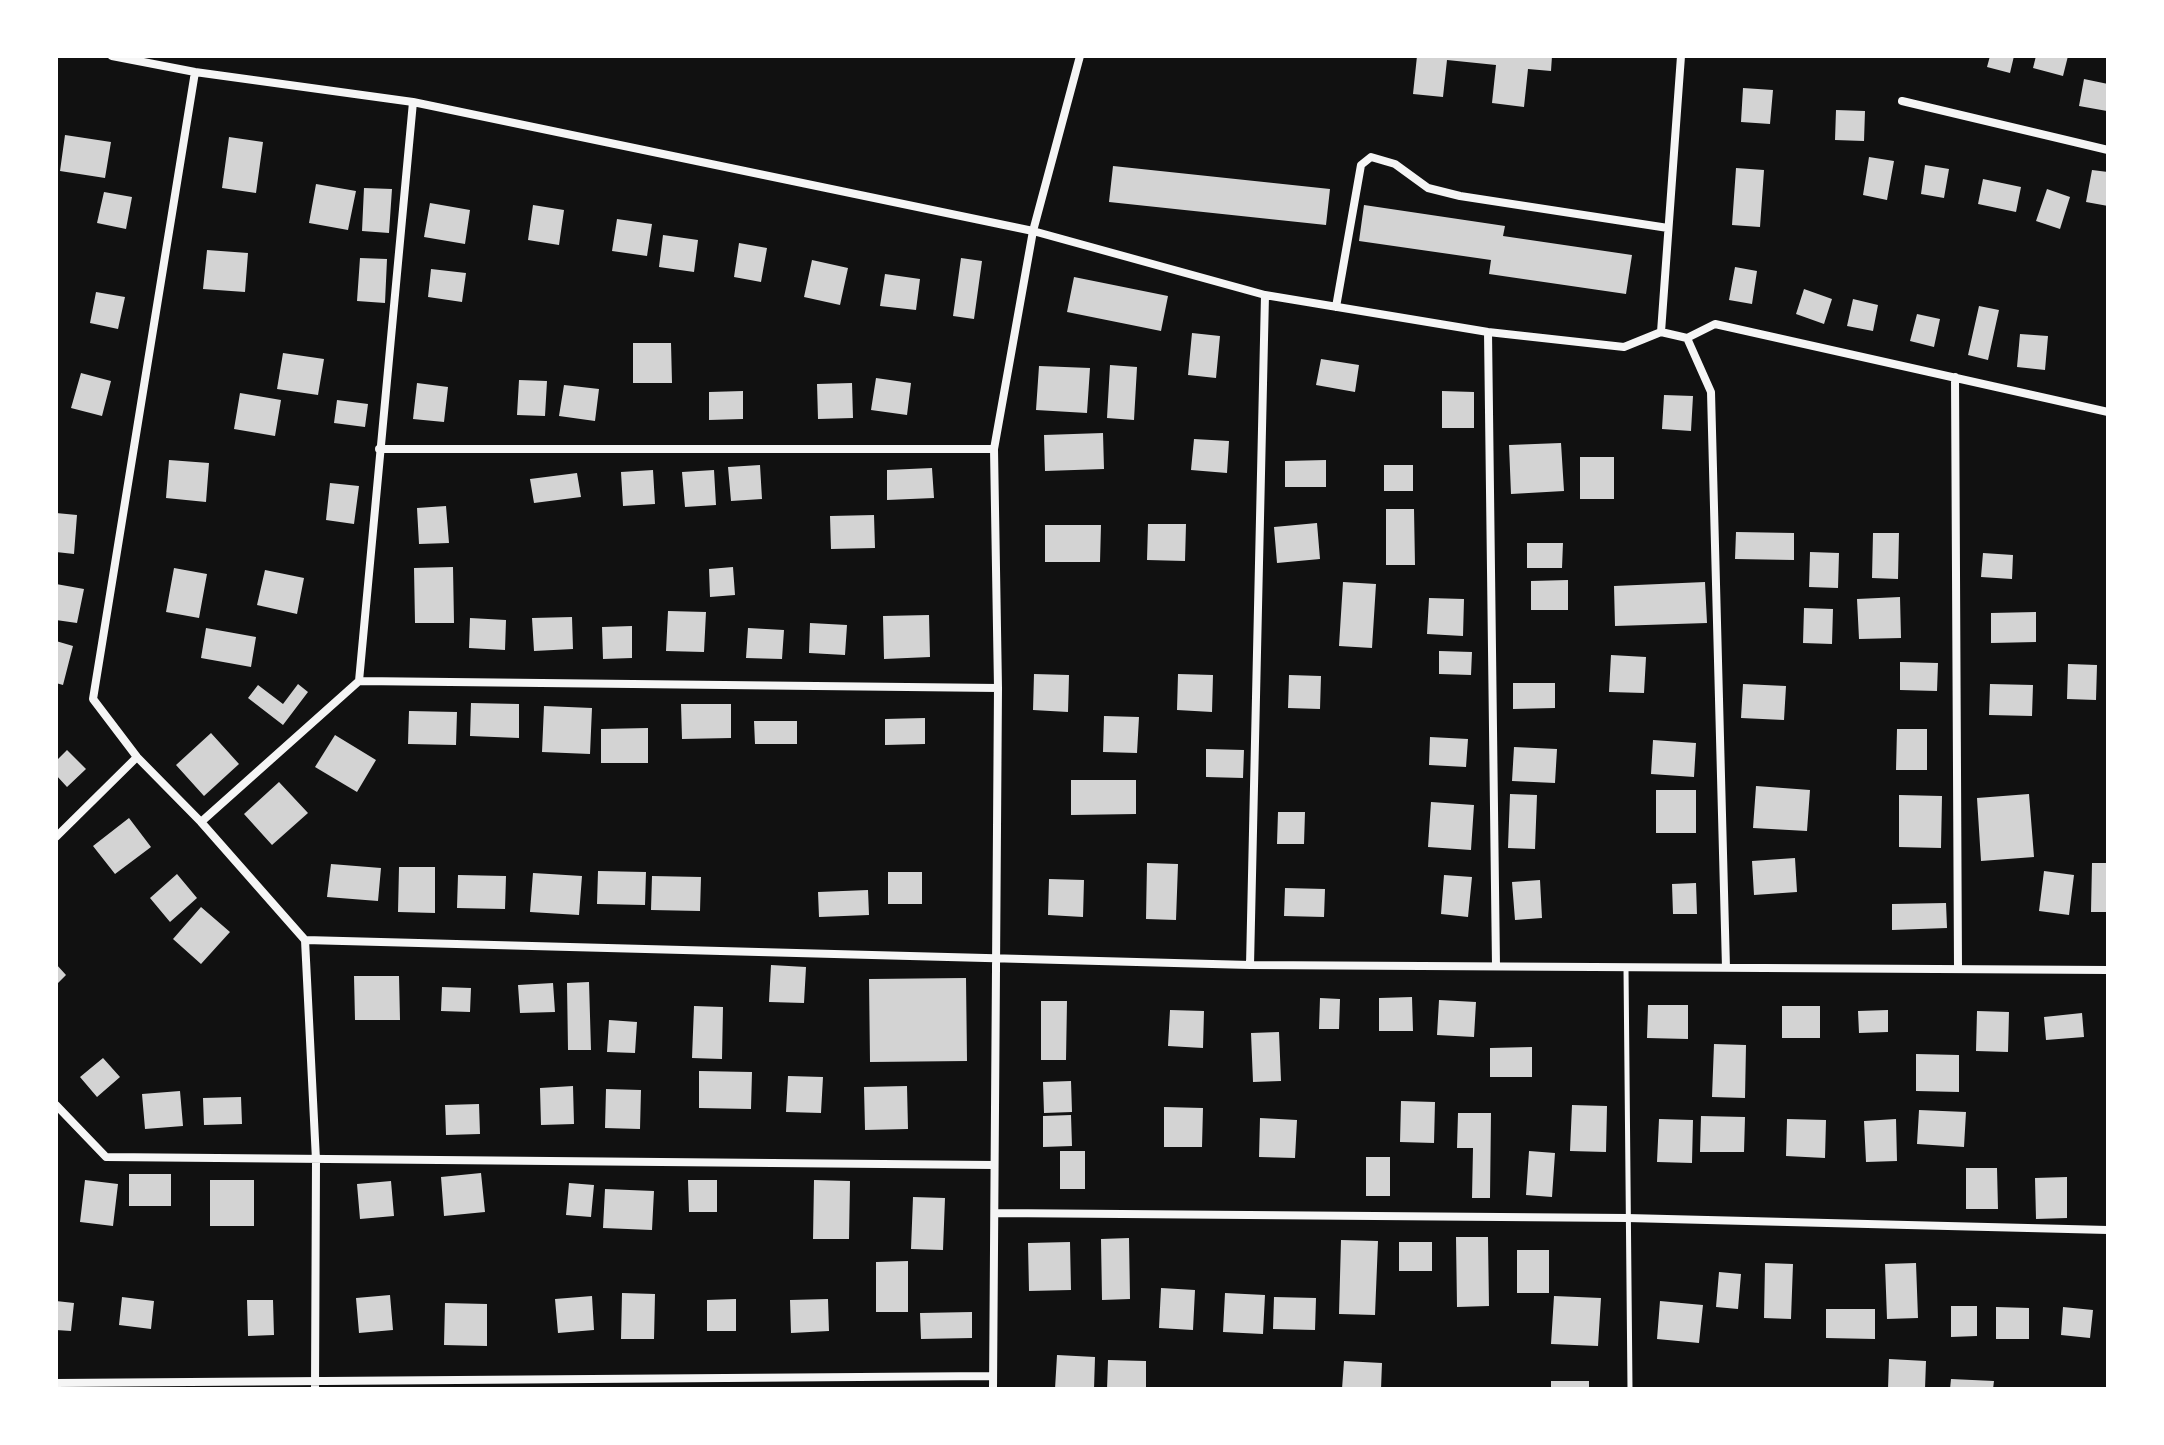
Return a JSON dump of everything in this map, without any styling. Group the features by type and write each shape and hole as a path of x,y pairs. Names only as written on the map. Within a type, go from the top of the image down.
{"street":[{"path":"112,56 195,72 413,102 1033,231 1265,295 1488,332 1624,347 1661,332 1687,338 1715,324 2108,412"},
{"path":"993,1389 998,688 994,449 1033,231 1080,56"},
{"path":"1661,332 1681,56"},
{"path":"195,72 93,699 137,757 201,822 305,940 316,1160 316,1385"},
{"path":"1902,101 2108,150"},
{"path":"359,681 413,102"},
{"path":"1336,307 1361,165 1371,157 1395,164 1428,188 1460,196 1668,228"},
{"path":"1250,965 1265,295"},
{"path":"1488,332 1496,966"},
{"path":"1687,338 1711,392 1726,968"},
{"path":"1955,377 1958,969"},
{"path":"379,449 994,449"},
{"path":"201,822 359,681 998,688"},
{"path":"56,837 137,757"},
{"path":"305,940 1250,965 2108,970"},
{"path":"56,1105 106,1157 994,1165"},
{"path":"996,1213 1627,1218 2108,1230"},
{"path":"56,1383 316,1385 993,1376"}],"lane":[{"path":"1626,968 1630,1389"}],"building":[{"path":"1417,56 1552,56 1551,71 1528,69 1524,107 1492,103 1496,65 1447,60 1443,97 1413,94"},
{"path":"1990,56 2014,56 2010,73 1987,67"},
{"path":"2036,56 2068,56 2063,76 2033,68"},
{"path":"2084,79 2108,84 2107,111 2079,106"},
{"path":"1743,88 1773,90 1770,124 1741,122"},
{"path":"1836,110 1865,111 1864,141 1835,140"},
{"path":"65,135 111,142 105,178 60,171"},
{"path":"229,137 263,142 256,193 222,188"},
{"path":"1869,157 1894,161 1887,200 1863,195"},
{"path":"1925,165 1949,169 1944,198 1921,194"},
{"path":"1113,166 1330,189 1326,225 1109,202"},
{"path":"1736,168 1764,170 1760,227 1732,225"},
{"path":"2092,170 2108,172 2108,206 2086,202"},
{"path":"1983,179 2021,187 2016,212 1978,204"},
{"path":"316,184 356,191 348,230 309,223"},
{"path":"364,188 392,189 389,233 362,231"},
{"path":"2047,189 2070,197 2060,229 2036,221"},
{"path":"104,192 132,197 126,229 97,223"},
{"path":"430,203 470,210 465,244 424,237"},
{"path":"533,205 564,210 559,245 528,240"},
{"path":"1364,205 1505,226 1503,236 1632,255 1626,294 1489,274 1491,260 1359,241"},
{"path":"617,219 652,224 647,256 612,251"},
{"path":"663,235 698,240 694,272 659,267"},
{"path":"739,243 767,248 761,282 734,277"},
{"path":"207,250 248,253 245,292 203,289"},
{"path":"360,258 387,259 385,303 357,301"},
{"path":"961,258 982,261 974,319 953,316"},
{"path":"812,260 848,268 840,305 804,297"},
{"path":"1735,267 1757,271 1752,304 1729,300"},
{"path":"431,269 466,273 462,302 428,297"},
{"path":"885,274 920,279 916,310 880,306"},
{"path":"1074,277 1168,296 1161,331 1067,312"},
{"path":"1804,289 1832,299 1824,324 1796,314"},
{"path":"96,292 125,297 118,329 90,323"},
{"path":"1853,299 1878,305 1873,331 1847,326"},
{"path":"1979,306 1999,310 1988,360 1968,355"},
{"path":"1917,314 1940,319 1934,347 1910,341"},
{"path":"1192,333 1220,336 1216,378 1188,375"},
{"path":"2020,334 2048,336 2045,370 2017,367"},
{"path":"633,343 671,343 672,383 633,383"},
{"path":"283,353 324,359 318,395 277,389"},
{"path":"1321,359 1359,365 1355,392 1316,385"},
{"path":"1110,365 1137,367 1134,420 1107,418"},
{"path":"1039,366 1090,368 1087,413 1036,410"},
{"path":"81,373 111,381 102,416 71,408"},
{"path":"876,378 911,383 907,415 871,410"},
{"path":"519,380 547,381 545,416 517,415"},
{"path":"417,383 448,387 444,422 413,419"},
{"path":"852,383 853,418 818,419 817,384"},
{"path":"564,385 599,389 595,421 559,416"},
{"path":"743,391 743,419 709,420 709,392"},
{"path":"1442,391 1474,392 1474,428 1442,428"},
{"path":"240,393 281,400 275,436 234,429"},
{"path":"1664,395 1693,396 1691,431 1662,429"},
{"path":"337,400 368,404 365,427 334,423"},
{"path":"1103,433 1104,469 1045,471 1044,435"},
{"path":"1194,439 1229,441 1227,473 1191,470"},
{"path":"1561,443 1564,491 1511,494 1509,445"},
{"path":"1580,457 1614,457 1614,499 1580,499"},
{"path":"169,460 209,463 206,502 166,498"},
{"path":"1326,460 1326,487 1285,487 1285,461"},
{"path":"760,465 762,499 731,501 728,467"},
{"path":"1384,465 1413,465 1413,491 1384,491"},
{"path":"932,468 934,498 887,500 887,470"},
{"path":"653,470 655,504 623,506 621,472"},
{"path":"714,470 716,505 685,507 682,472"},
{"path":"577,473 581,497 534,503 530,479"},
{"path":"330,483 359,486 354,524 326,520"},
{"path":"446,506 449,543 419,544 417,508"},
{"path":"1386,509 1414,509 1415,565 1386,565"},
{"path":"56,513 77,515 74,554 56,552"},
{"path":"874,515 875,548 831,549 830,516"},
{"path":"1317,523 1320,559 1277,563 1274,527"},
{"path":"1148,524 1186,524 1185,561 1147,560"},
{"path":"1045,525 1101,525 1100,562 1045,562"},
{"path":"1736,532 1794,533 1794,560 1735,559"},
{"path":"1873,533 1899,533 1898,579 1872,578"},
{"path":"1527,543 1563,543 1562,568 1527,568"},
{"path":"1810,552 1839,553 1838,588 1809,587"},
{"path":"1983,553 2013,555 2012,579 1981,577"},
{"path":"453,567 454,623 415,623 414,568"},
{"path":"733,567 735,595 710,597 709,569"},
{"path":"174,568 207,574 199,618 166,612"},
{"path":"265,570 304,578 297,614 257,605"},
{"path":"1568,580 1568,610 1531,610 1531,581"},
{"path":"1343,582 1376,584 1372,648 1339,646"},
{"path":"1705,582 1707,623 1615,626 1614,586"},
{"path":"56,584 84,589 77,623 56,620"},
{"path":"1900,597 1901,638 1859,639 1857,599"},
{"path":"1429,598 1464,599 1463,636 1427,634"},
{"path":"1804,608 1833,609 1832,644 1803,643"},
{"path":"668,611 706,612 704,652 666,651"},
{"path":"2036,612 2036,642 1991,643 1991,613"},
{"path":"929,615 930,657 884,659 883,616"},
{"path":"572,617 573,649 534,651 532,618"},
{"path":"470,618 506,620 505,650 469,648"},
{"path":"810,623 847,625 845,655 809,653"},
{"path":"632,626 632,658 603,659 602,627"},
{"path":"206,628 256,637 251,667 201,658"},
{"path":"748,628 784,630 782,659 746,658"},
{"path":"56,641 73,646 63,685 56,683"},
{"path":"1439,651 1472,652 1471,675 1439,674"},
{"path":"1611,655 1646,657 1644,693 1609,692"},
{"path":"1900,662 1938,663 1937,691 1900,690"},
{"path":"2068,664 2097,665 2096,700 2067,699"},
{"path":"1034,674 1069,675 1068,712 1033,710"},
{"path":"1178,674 1213,675 1212,712 1177,710"},
{"path":"1289,675 1321,676 1320,709 1288,708"},
{"path":"1513,683 1555,683 1555,708 1513,709"},
{"path":"298,684 308,692 283,725 248,698 258,685 283,704"},
{"path":"1743,684 1786,686 1784,720 1741,718"},
{"path":"1990,684 2033,685 2032,716 1989,715"},
{"path":"471,703 519,704 519,738 470,736"},
{"path":"681,704 731,704 731,738 682,739"},
{"path":"544,706 592,708 590,754 542,752"},
{"path":"409,711 457,712 456,745 408,744"},
{"path":"1104,716 1139,717 1137,753 1103,752"},
{"path":"925,718 925,744 885,745 885,719"},
{"path":"754,721 797,721 797,744 755,744"},
{"path":"648,728 648,763 601,763 601,729"},
{"path":"1897,729 1927,729 1927,770 1896,770"},
{"path":"211,733 239,764 204,796 176,765"},
{"path":"335,735 376,760 357,792 315,767"},
{"path":"1430,737 1468,739 1466,767 1429,765"},
{"path":"1653,740 1696,743 1694,777 1651,774"},
{"path":"1514,747 1557,749 1555,783 1512,781"},
{"path":"1206,749 1244,750 1243,778 1206,777"},
{"path":"67,750 86,769 67,787 56,775 56,761"},
{"path":"1071,780 1136,780 1136,814 1071,815"},
{"path":"279,782 308,813 272,845 244,814"},
{"path":"1756,786 1810,790 1807,831 1753,828"},
{"path":"1656,790 1696,790 1696,833 1656,833"},
{"path":"1510,794 1537,795 1535,849 1508,848"},
{"path":"2029,794 2034,857 1981,861 1977,798"},
{"path":"1899,795 1942,796 1941,848 1899,847"},
{"path":"1431,802 1474,805 1471,850 1428,847"},
{"path":"1278,812 1305,812 1304,844 1277,844"},
{"path":"129,818 151,847 115,874 93,846"},
{"path":"1795,858 1797,892 1754,895 1752,861"},
{"path":"1147,863 1178,864 1176,920 1146,919"},
{"path":"2092,863 2108,863 2108,912 2091,912"},
{"path":"331,864 381,868 378,901 327,897"},
{"path":"399,867 435,867 435,913 398,912"},
{"path":"598,871 646,872 645,905 597,904"},
{"path":"2044,871 2074,875 2069,915 2039,911"},
{"path":"888,872 922,872 922,904 888,904"},
{"path":"533,873 582,876 579,915 530,912"},
{"path":"177,874 197,898 170,922 150,898"},
{"path":"458,875 506,876 505,909 457,908"},
{"path":"1444,875 1472,877 1468,917 1441,914"},
{"path":"652,876 701,877 700,911 651,910"},
{"path":"1049,879 1084,880 1083,917 1048,915"},
{"path":"1540,880 1542,918 1515,920 1512,882"},
{"path":"1696,883 1697,914 1673,914 1672,884"},
{"path":"1285,888 1325,889 1324,917 1284,916"},
{"path":"868,890 869,915 819,917 818,892"},
{"path":"1946,903 1947,928 1892,930 1892,904"},
{"path":"201,907 230,932 201,964 173,939"},
{"path":"56,964 66,975 56,985"},
{"path":"771,965 806,967 804,1003 769,1002"},
{"path":"354,976 399,976 400,1020 355,1020"},
{"path":"966,978 967,1061 870,1062 869,979"},
{"path":"589,982 591,1050 568,1050 567,983"},
{"path":"553,983 555,1012 520,1013 518,985"},
{"path":"442,987 471,988 470,1012 441,1011"},
{"path":"1412,997 1413,1031 1379,1031 1379,998"},
{"path":"1320,998 1340,999 1339,1029 1319,1029"},
{"path":"1439,1000 1476,1002 1474,1037 1437,1035"},
{"path":"1041,1001 1067,1001 1066,1060 1041,1060"},
{"path":"1648,1005 1688,1005 1688,1039 1647,1038"},
{"path":"694,1006 723,1007 722,1059 692,1058"},
{"path":"1782,1006 1820,1006 1820,1038 1782,1038"},
{"path":"1170,1010 1204,1011 1203,1048 1168,1046"},
{"path":"1888,1010 1888,1032 1859,1033 1858,1011"},
{"path":"1977,1011 2009,1012 2008,1052 1976,1051"},
{"path":"2082,1013 2084,1037 2046,1040 2044,1017"},
{"path":"609,1020 637,1022 635,1053 607,1052"},
{"path":"1279,1032 1281,1081 1253,1082 1251,1033"},
{"path":"1714,1044 1746,1045 1745,1098 1712,1097"},
{"path":"1532,1047 1532,1077 1490,1077 1490,1048"},
{"path":"1916,1054 1959,1055 1959,1092 1916,1091"},
{"path":"103,1058 120,1077 97,1097 80,1077"},
{"path":"699,1071 752,1072 751,1109 699,1108"},
{"path":"788,1076 823,1077 821,1113 786,1112"},
{"path":"1071,1081 1072,1112 1044,1113 1043,1082"},
{"path":"573,1086 574,1124 541,1125 540,1088"},
{"path":"907,1086 908,1129 865,1130 864,1087"},
{"path":"606,1089 641,1090 640,1129 605,1128"},
{"path":"180,1091 183,1126 145,1129 142,1094"},
{"path":"241,1097 242,1124 204,1125 203,1098"},
{"path":"1401,1101 1435,1102 1434,1143 1400,1142"},
{"path":"479,1104 480,1134 446,1135 445,1105"},
{"path":"1572,1105 1607,1106 1606,1152 1570,1151"},
{"path":"1164,1107 1203,1108 1202,1147 1164,1147"},
{"path":"1919,1110 1966,1112 1964,1147 1917,1144"},
{"path":"1458,1113 1491,1113 1490,1198 1472,1198 1473,1148 1457,1148"},
{"path":"1071,1115 1072,1146 1043,1147 1043,1116"},
{"path":"1701,1116 1745,1117 1744,1152 1700,1152"},
{"path":"1260,1118 1297,1120 1295,1158 1259,1157"},
{"path":"1659,1119 1693,1120 1692,1163 1657,1162"},
{"path":"1787,1119 1826,1120 1825,1158 1786,1156"},
{"path":"1896,1119 1897,1161 1866,1162 1864,1121"},
{"path":"1060,1151 1085,1151 1085,1189 1060,1189"},
{"path":"1529,1151 1555,1153 1552,1197 1526,1195"},
{"path":"1366,1157 1390,1157 1390,1196 1366,1196"},
{"path":"1966,1168 1997,1168 1998,1209 1966,1209"},
{"path":"481,1173 485,1212 444,1216 441,1177"},
{"path":"129,1174 171,1174 171,1206 129,1206"},
{"path":"2067,1177 2067,1218 2036,1219 2035,1178"},
{"path":"85,1180 118,1184 113,1226 80,1222"},
{"path":"210,1180 254,1180 254,1226 210,1226"},
{"path":"688,1180 717,1180 717,1212 689,1212"},
{"path":"814,1180 850,1181 849,1239 813,1239"},
{"path":"391,1181 394,1216 360,1219 357,1184"},
{"path":"569,1183 594,1185 591,1217 566,1215"},
{"path":"605,1189 654,1191 652,1230 603,1228"},
{"path":"913,1197 945,1198 943,1250 911,1249"},
{"path":"1456,1237 1488,1237 1489,1306 1457,1307"},
{"path":"1129,1238 1130,1299 1102,1300 1101,1239"},
{"path":"1341,1240 1378,1241 1375,1315 1339,1314"},
{"path":"1070,1242 1071,1290 1029,1291 1028,1243"},
{"path":"1399,1242 1432,1242 1432,1271 1399,1271"},
{"path":"1517,1250 1549,1250 1549,1293 1517,1293"},
{"path":"908,1261 908,1312 876,1312 876,1262"},
{"path":"1765,1263 1793,1264 1791,1319 1764,1318"},
{"path":"1916,1263 1918,1318 1887,1319 1885,1264"},
{"path":"1719,1272 1741,1274 1738,1309 1716,1307"},
{"path":"1161,1288 1195,1290 1193,1330 1159,1328"},
{"path":"622,1293 655,1294 654,1339 621,1339"},
{"path":"1225,1293 1265,1295 1263,1334 1223,1332"},
{"path":"390,1295 393,1330 359,1333 356,1298"},
{"path":"592,1296 594,1330 558,1333 555,1299"},
{"path":"1554,1296 1601,1298 1598,1346 1551,1344"},
{"path":"122,1297 154,1301 151,1329 119,1325"},
{"path":"1274,1297 1316,1298 1315,1330 1273,1329"},
{"path":"736,1299 736,1331 707,1331 707,1300"},
{"path":"828,1299 829,1331 791,1333 790,1300"},
{"path":"247,1300 273,1300 274,1335 248,1336"},
{"path":"56,1301 74,1303 71,1331 56,1330"},
{"path":"1660,1301 1703,1305 1699,1343 1657,1339"},
{"path":"445,1303 487,1304 487,1346 444,1345"},
{"path":"1951,1306 1977,1306 1977,1336 1951,1337"},
{"path":"1996,1307 2029,1308 2029,1339 1996,1339"},
{"path":"2063,1307 2093,1310 2090,1338 2061,1335"},
{"path":"1826,1309 1875,1309 1875,1339 1826,1338"},
{"path":"972,1312 972,1338 921,1339 920,1313"},
{"path":"1057,1355 1095,1357 1094,1389 1055,1389"},
{"path":"1889,1359 1926,1361 1925,1389 1888,1389"},
{"path":"1108,1360 1146,1361 1146,1389 1107,1389"},
{"path":"1344,1361 1382,1363 1381,1389 1342,1389"},
{"path":"1951,1379 1994,1381 1993,1389 1950,1389"},
{"path":"1551,1381 1589,1381 1589,1389 1551,1389"}]}
